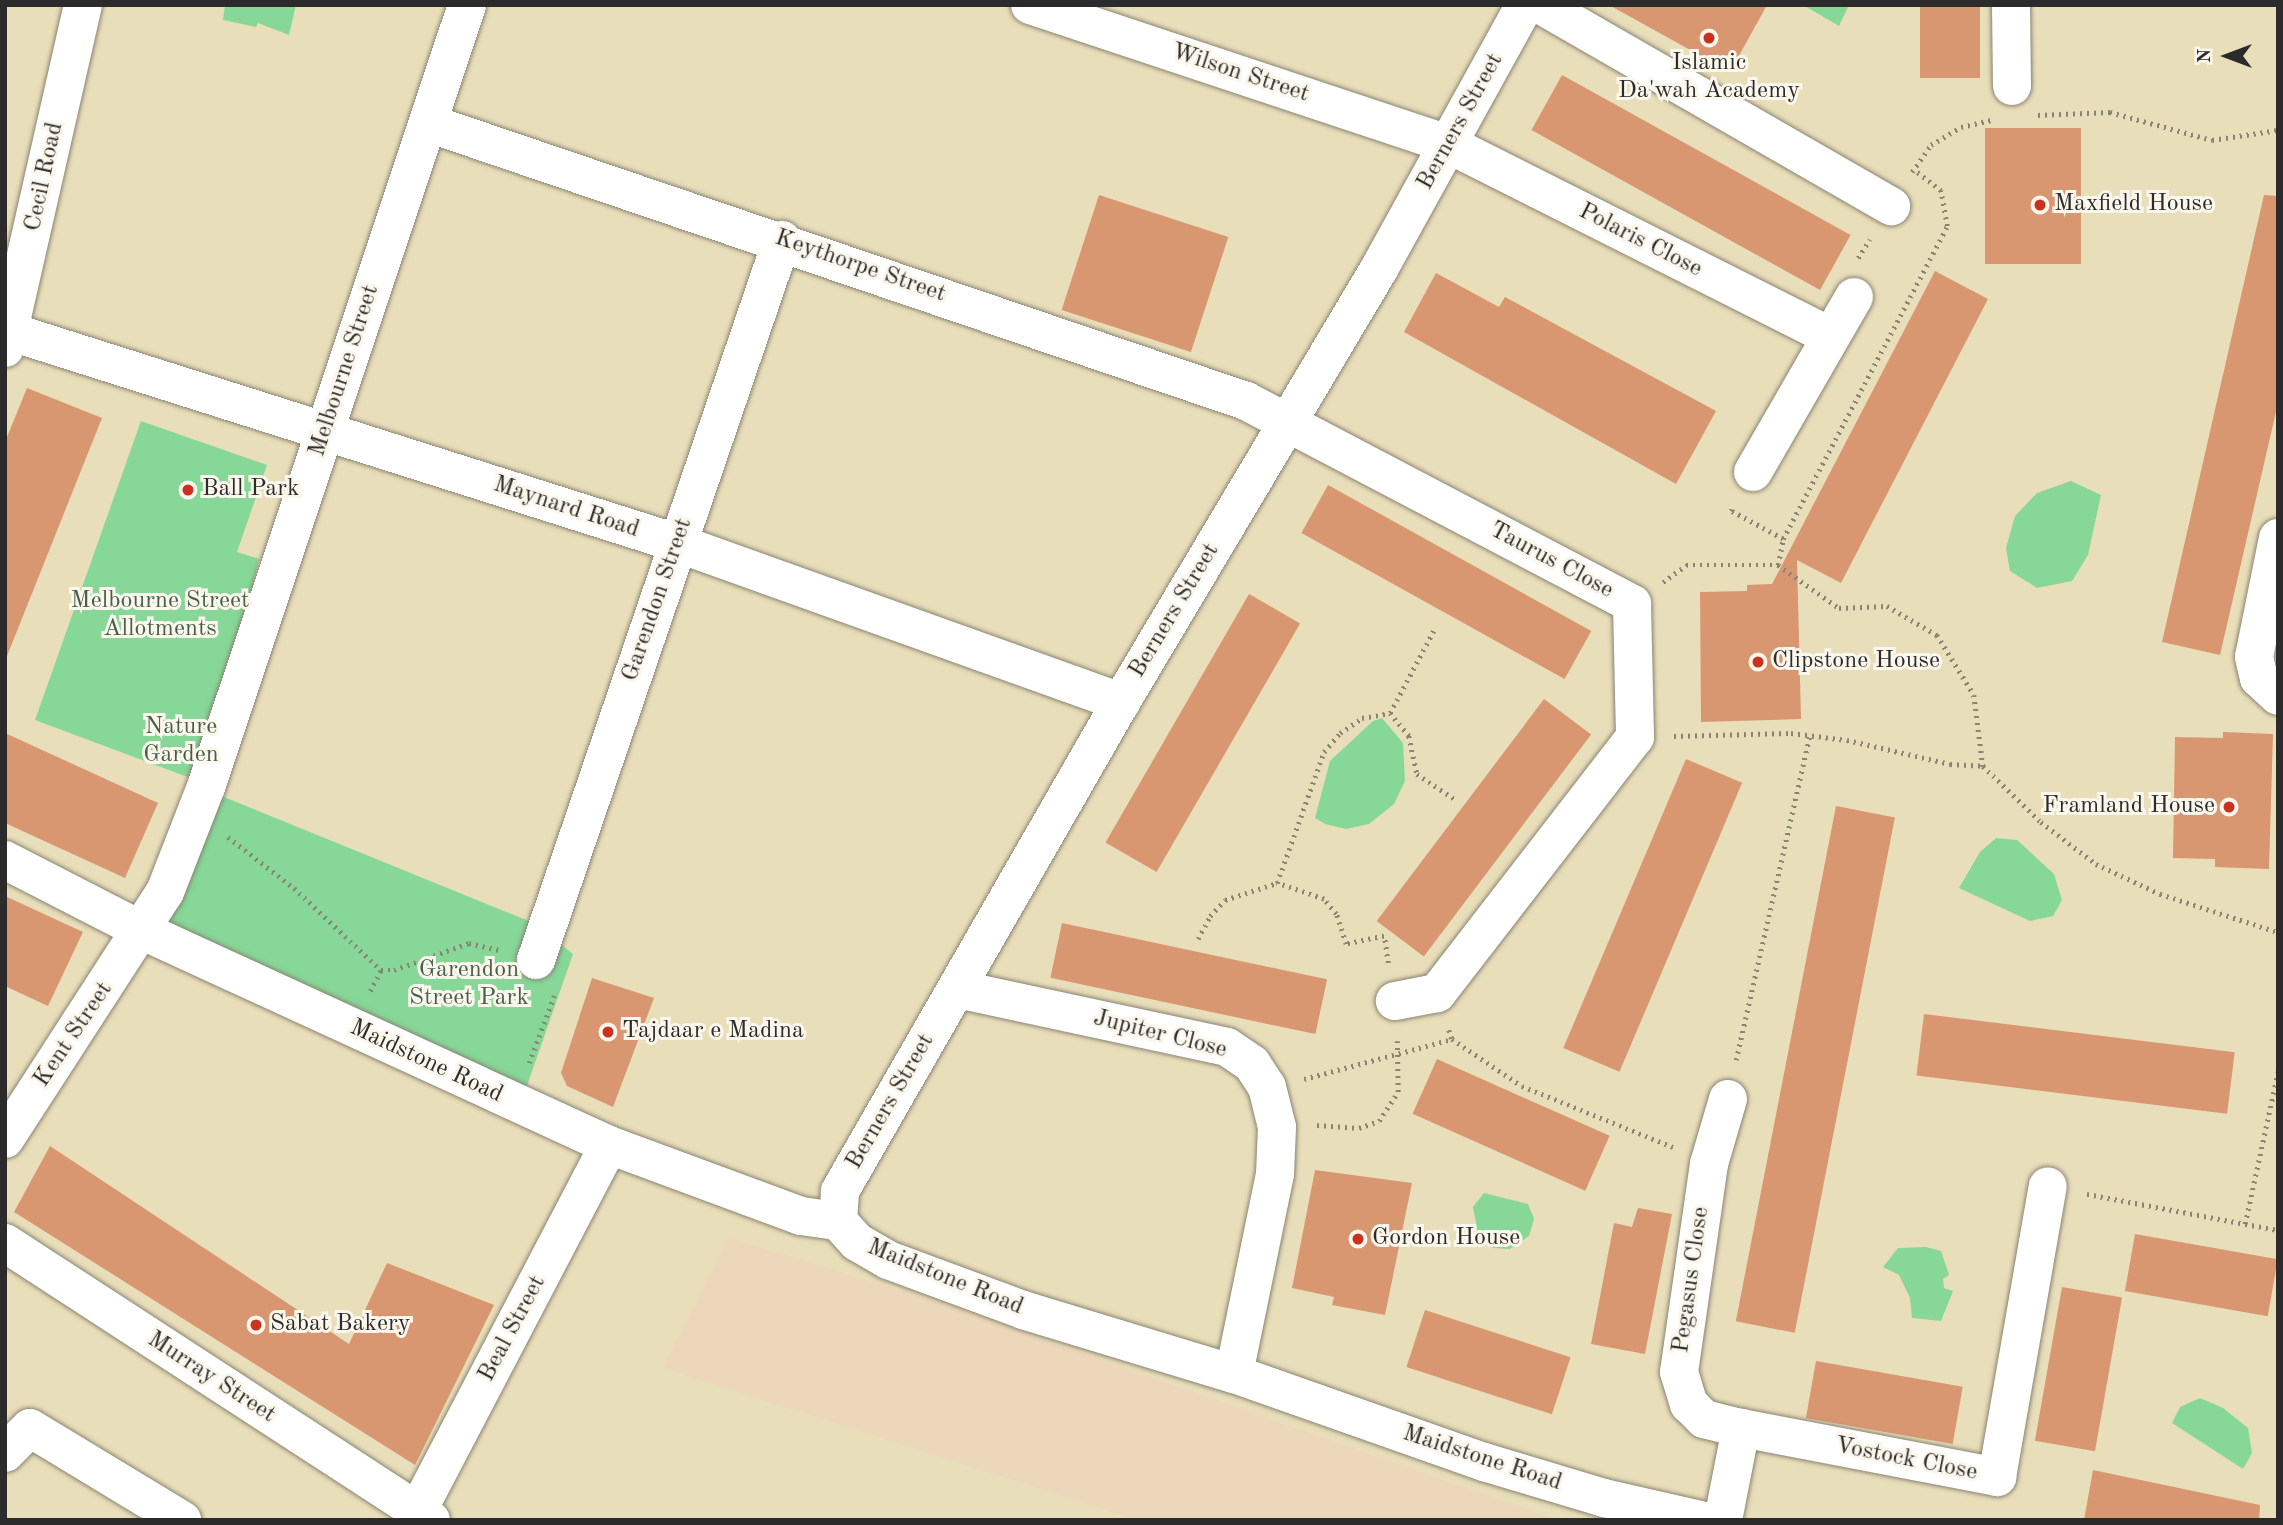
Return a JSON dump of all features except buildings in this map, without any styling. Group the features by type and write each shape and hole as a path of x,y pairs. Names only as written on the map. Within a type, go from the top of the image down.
{"street":[{"name":"Cecil Road","path":"7,337 83,5"},
{"name":"Melbourne Street","path":"144,931 165,892 193,821 467,5"},
{"name":"Wilson Street","path":"1030,5 1450,145"},
{"name":"Berners Street","path":"838,1221 840,1191 1121,702 1450,145 1525,5"},
{"path":"1541,5 1891,206"},
{"path":"2011,5 2020,101"},
{"name":"Keythorpe Street","path":"428,123 782,240 1246,401 1287,423"},
{"name":"Polaris Close","path":"1450,145 1830,336"},
{"name":"Garendon Street","path":"536,960 782,240"},
{"path":"1753,472 1854,297"},
{"name":"Maynard Road","path":"7,337 130,369 677,543 1121,702"},
{"name":"Taurus Close","path":"1287,423 1632,604 1635,737"},
{"path":"2278,538 2254,657 2259,678 2278,696"},
{"path":"1395,1001 1437,993 1635,737"},
{"name":"Maidstone Road","path":"5,860 144,931 609,1145 801,1216 838,1221 858,1242 888,1260 1023,1310 1234,1374 1484,1462 1604,1498 1701,1520"},
{"name":"Kent Street","path":"5,1139 144,931"},
{"name":"Jupiter Close","path":"957,989 1227,1046 1252,1064 1267,1087 1277,1127 1275,1174 1234,1374"},
{"name":"Pegasus Close","path":"1728,1099 1709,1164 1679,1372 1689,1405 1704,1419 1741,1427"},
{"name":"Beal Street","path":"424,1516 609,1145"},
{"name":"Vostock Close","path":"1741,1427 1997,1477 2048,1186"},
{"name":"Murray Street","path":"5,1243 424,1516"},
{"path":"5,1453 30,1427 182,1520"},
{"path":"1723,1520 1741,1427"}],"path":[{"path":"2020,101 2110,112 2213,140 2278,130"},
{"path":"1778,565 1783,538 1947,226 1941,191 1914,169"},
{"path":"1753,472 1731,511 1783,538"},
{"path":"1632,604 1686,565 1778,565 1839,608 1887,606 1937,635 1975,695 1983,766 2041,822 2095,864 2160,894 2278,932"},
{"path":"1390,713 1435,628"},
{"path":"1390,713 1409,736 1417,774 1456,800"},
{"path":"1277,883 1324,752 1340,733 1362,718 1390,713"},
{"path":"1635,737 1810,735 1950,764 1983,766"},
{"path":"1728,1099 1810,735"},
{"path":"193,821 227,835 294,888 381,970 394,971 469,943 564,968 515,1104"},
{"path":"1198,939 1210,916 1225,900 1277,883 1324,899 1336,914 1346,944 1384,936 1395,1001 1398,1092 1380,1121 1359,1128 1277,1127"},
{"path":"1437,993 1452,1039 1522,1086 1709,1164"},
{"path":"1267,1087 1398,1057 1452,1039"},
{"path":"2245,1224 2278,1072"},
{"path":"2048,1186 2278,1230"}],"shaded area":[{"path":"728,1237 958,1309 1557,1520 1137,1520 663,1368"}],"green space":[{"path":"225,5 296,5 289,35 258,23 256,27 223,20"},
{"path":"1803,5 1849,5 1839,26"},
{"path":"141,421 267,465 237,552 259,559 221,724 201,782 35,720"},
{"path":"2071,481 2101,495 2088,555 2072,581 2037,588 2010,571 2006,548 2015,516 2037,493"},
{"path":"1382,718 1403,743 1405,781 1394,804 1369,824 1346,829 1325,824 1315,818 1330,761 1373,721"},
{"name":"Garendon Street Park","path":"209,791 536,924 573,954 522,1100 148,929"},
{"path":"1996,838 2017,840 2054,874 2062,900 2053,916 2030,921 1959,888 1980,852"},
{"path":"1484,1193 1528,1204 1534,1219 1529,1236 1510,1249 1493,1248 1478,1233 1473,1207"},
{"path":"1926,1247 1941,1251 1949,1275 1943,1279 1944,1288 1953,1291 1941,1321 1912,1318 1910,1298 1899,1275 1883,1267 1898,1248"},
{"path":"2200,1398 2223,1408 2248,1428 2252,1453 2243,1469 2172,1423 2180,1407"}],"place":[{"name":"Islamic Da'wah Academy","path":"1709,38"},
{"name":"Maxfield House","path":"2040,205"},
{"name":"Ball Park","path":"188,490"},
{"name":"Clipstone House","path":"1758,662"},
{"name":"Framland House","path":"2229,807"},
{"name":"Tajdaar e Madina","path":"608,1032"},
{"name":"Gordon House","path":"1358,1239"},
{"name":"Sabat Bakery","path":"256,1325"}],"park label":[{"name":"Melbourne Street Allotments","path":"160,616"},
{"name":"Nature Garden","path":"181,742"}]}
